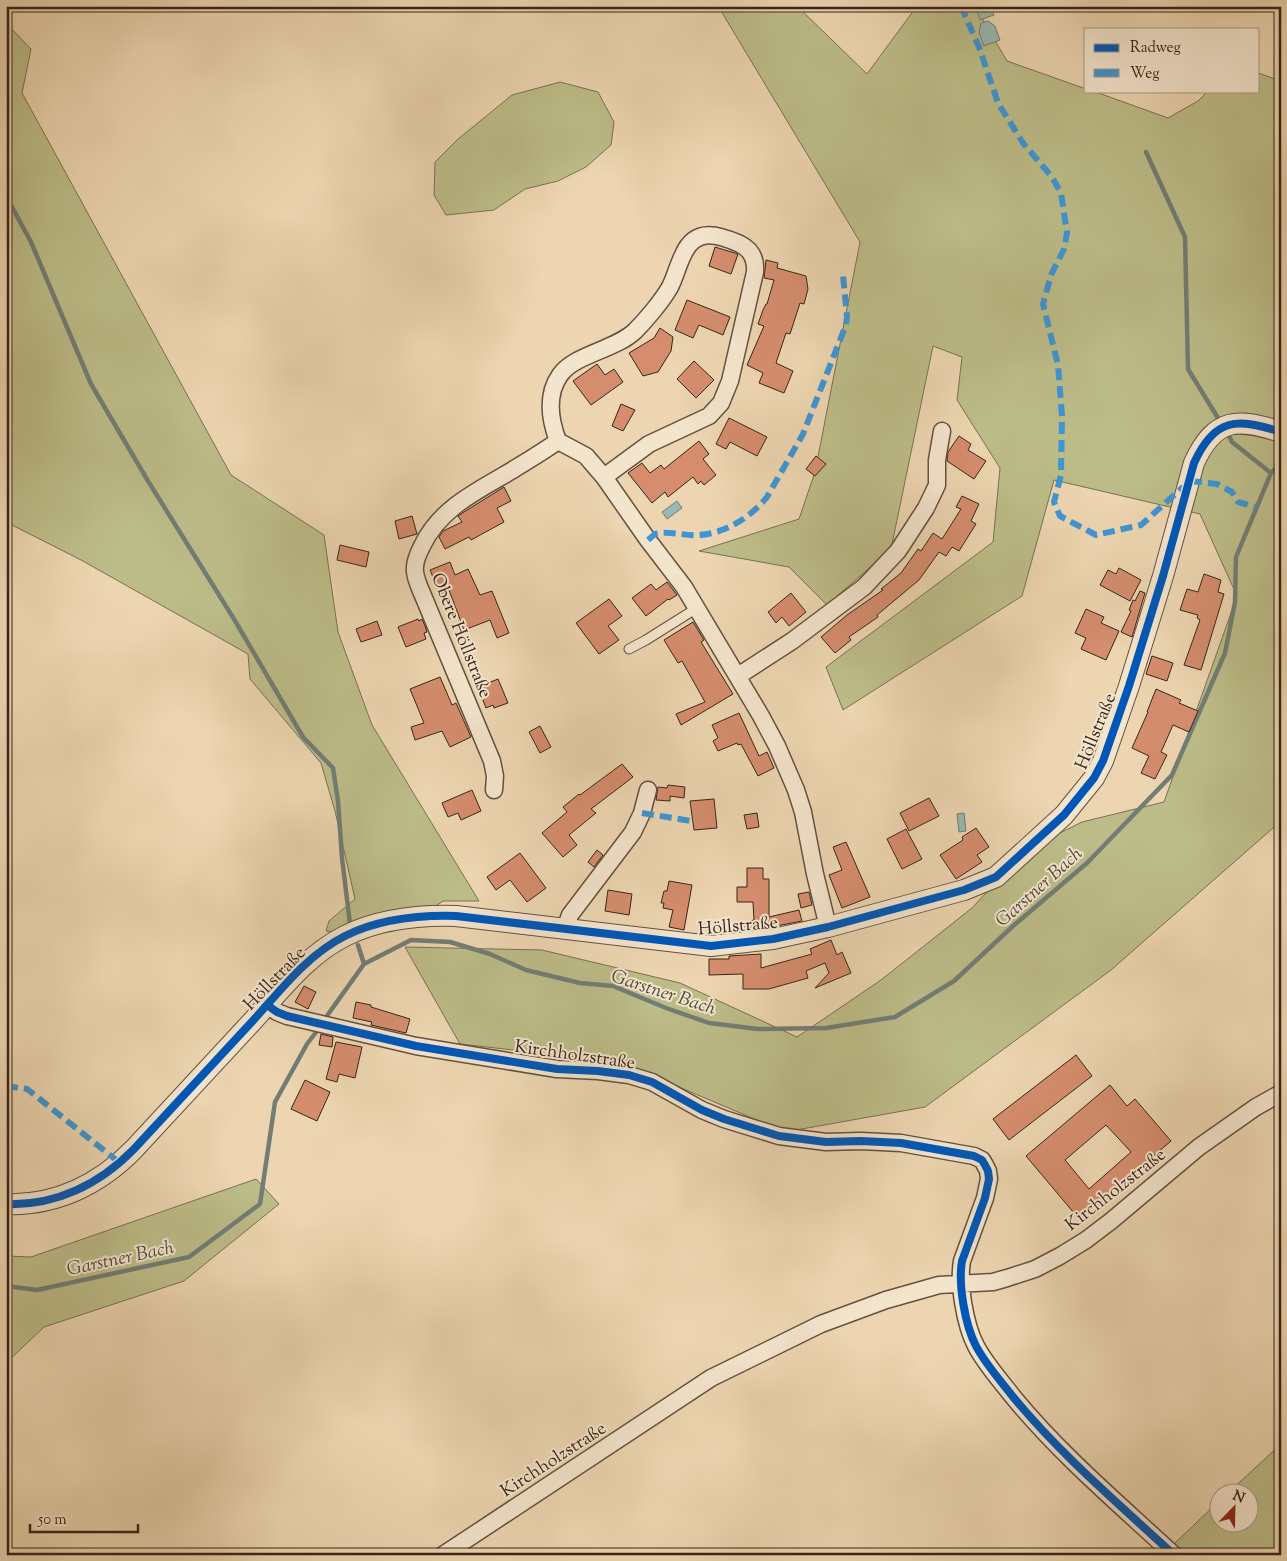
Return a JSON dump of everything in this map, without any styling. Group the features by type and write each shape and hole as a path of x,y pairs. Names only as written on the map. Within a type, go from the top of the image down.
{"street":[{"path":"604,477 649,444 709,416 721,403 730,381 755,272 754,259 748,248 715,235 699,237 692,241 683,254 670,287 634,332 622,341 565,370 556,383 551,405 553,426 558,441 586,456 604,477 684,587 738,676 777,746 796,790 803,812 828,927"},
{"name":"Höllstraße","path":"6,1204 27,1204 65,1196 84,1188 101,1177 129,1154 290,979 329,946 365,928 415,916 456,916 711,946 773,939 828,927 964,890 983,884 996,877 1064,815 1094,778 1103,761 1163,576 1194,463 1201,448 1215,431 1234,424 1246,423 1281,432"},
{"path":"738,676 792,641 864,587 898,551 926,508 937,485 937,460 942,431"},
{"name":"Obere Höllstraße","path":"494,790 495,776 492,761 415,576 416,562 425,541 442,517 452,508 465,497 536,456 558,441"},
{"path":"565,929 570,915 632,832 642,813 648,790"},
{"name":"Kirchholzstraße","path":"267,1006 277,1012 302,1020 416,1046 556,1069 598,1070 629,1075 652,1082 702,1110 724,1119 779,1136 826,1142 871,1141 900,1143 974,1156 982,1160 988,1171 989,1179 985,1198 962,1261 960,1283"},
{"name":"Kirchholzstraße","path":"443,1555 712,1378 821,1324 917,1291 960,1283 993,1282 1008,1278 1034,1269 1060,1256 1086,1240 1111,1221 1199,1147 1256,1107 1281,1093"},
{"path":"960,1283 971,1335 982,1356 1002,1382 1043,1431 1075,1464 1174,1555"}],"lane":[{"path":"629,649 697,608"}],"green space":[{"path":"718,6 797,6 867,74 917,6 975,6 1007,61 1084,88 1084,92 1096,92 1168,118 1198,101 1207,92 1260,92 1260,74 1281,81 1281,821 1111,970 925,1107 785,1132 620,1062 460,1044 405,947 542,950 680,983 797,1037 881,980 972,908 985,894 1058,834 1082,822 1164,802 1237,596 1200,514 1054,480 1022,596 843,710 826,667 993,542 1000,468 957,400 962,357 933,346 891,549 827,605 789,567 699,551 799,519 815,472 860,242"},
{"path":"6,23 31,49 22,93 231,475 324,535 338,632 372,725 479,901 443,901 433,908 336,932 326,931 329,921 355,899 335,811 321,763 250,679 248,654 81,560 12,525 6,517"},
{"path":"560,82 598,92 614,122 611,145 586,167 558,181 525,189 494,210 446,215 434,195 435,162 457,140 512,95"},
{"path":"256,1179 279,1204 184,1281 44,1327 6,1363 6,1256 31,1257"},
{"path":"1281,1444 1281,1555 1181,1555 1173,1545 1210,1510 1210,1534 1260,1534 1260,1484 1238,1484"}],"water":[{"path":"976,6 991,6 994,15 980,20"},
{"path":"988,21 995,26 1000,40 984,46 979,32 981,23"},
{"path":"677,501 682,508 667,519 662,512"},
{"path":"964,813 966,831 959,832 957,814"}],"building":[{"path":"715,247 738,254 731,274 709,266"},
{"path":"766,260 778,263 777,268 806,276 808,289 804,304 800,303 790,334 786,333 776,363 793,371 784,393 759,383 763,373 747,365 764,326 758,324 767,304 774,280 764,278"},
{"path":"687,300 730,317 723,335 699,325 693,338 675,330"},
{"path":"660,328 673,337 671,351 658,372 643,376 629,353 654,338"},
{"path":"694,361 714,380 696,398 677,379"},
{"path":"597,364 605,375 614,369 623,382 591,405 573,381"},
{"path":"621,404 635,410 623,431 612,426"},
{"path":"729,418 767,437 757,456 730,442 726,449 716,444"},
{"path":"959,436 971,444 968,450 986,461 974,479 947,461 948,452"},
{"path":"699,441 709,454 703,459 716,475 704,485 701,481 698,484 693,477 668,497 665,492 652,503 628,473 642,463 650,473 661,465 664,469"},
{"path":"816,456 826,464 815,476 806,469"},
{"path":"504,487 511,501 497,508 504,522 471,540 469,537 445,549 439,537 443,531 462,522 458,516"},
{"path":"962,496 979,504 971,521 976,524 959,551 952,547 946,556 939,552 919,580 877,615 878,617 849,637 851,640 835,653 821,637 847,615 883,590 881,589 901,573 918,549 921,551 933,533 942,539 961,509 956,507"},
{"path":"412,516 417,534 399,539 395,521"},
{"path":"340,545 369,552 366,567 337,560"},
{"path":"450,562 455,575 468,569 480,595 492,591 509,633 497,638 490,620 464,630 449,590 440,594 430,570"},
{"path":"1119,568 1141,580 1130,601 1100,585 1108,570 1116,574"},
{"path":"1204,574 1221,580 1218,592 1224,594 1201,670 1184,665 1200,620 1197,618 1198,615 1180,610 1187,589 1198,592"},
{"path":"667,582 677,595 668,599 646,616 632,598 651,584 656,590"},
{"path":"1140,591 1145,593 1132,637 1121,632 1131,611 1129,610 1133,600 1135,601"},
{"path":"791,593 806,612 789,626 782,617 776,623 768,612"},
{"path":"609,599 622,616 608,626 619,640 599,654 576,623"},
{"path":"1086,609 1104,617 1101,623 1119,631 1106,660 1081,649 1086,638 1075,633"},
{"path":"418,619 419,621 422,619 425,626 427,632 424,633 426,639 406,647 398,627"},
{"path":"377,621 382,635 361,642 356,629"},
{"path":"693,622 704,640 701,642 733,694 681,725 676,714 705,702 682,661 678,663 664,640"},
{"path":"1152,656 1173,663 1167,681 1146,674"},
{"path":"440,677 452,705 456,703 471,737 450,747 442,731 415,740 411,727 424,723 410,689"},
{"path":"498,679 508,703 494,708 493,705 486,708 478,687"},
{"path":"1156,689 1181,700 1179,703 1198,711 1189,732 1173,725 1161,752 1167,755 1155,779 1141,773 1149,756 1132,748"},
{"path":"739,713 759,756 767,752 774,768 758,776 741,744 738,745 737,743 718,751 713,741 718,738 712,725"},
{"path":"540,726 551,747 540,753 529,732"},
{"path":"622,764 633,777 591,809 596,813 569,835 577,845 563,857 542,833 567,812 563,807"},
{"path":"668,785 685,787 684,798 670,796 670,801 656,800 658,787 667,788"},
{"path":"472,790 481,811 461,820 458,813 448,817 442,803"},
{"path":"929,798 939,816 909,831 900,813"},
{"path":"714,799 717,828 694,830 690,801"},
{"path":"757,813 759,827 747,829 744,815"},
{"path":"976,828 989,847 977,855 982,862 956,879 940,855 963,840 962,837"},
{"path":"906,829 922,859 902,869 887,839"},
{"path":"846,842 870,897 842,908 829,875 842,870 833,847"},
{"path":"597,850 603,855 594,867 588,862"},
{"path":"520,853 546,888 527,902 510,880 496,890 487,877"},
{"path":"747,868 763,868 763,879 769,879 769,917 799,910 802,921 771,927 742,929 742,923 754,920 753,902 737,902 737,887 747,887"},
{"path":"669,881 692,885 684,930 669,927 673,910 663,908 664,903 661,903 664,891 667,891"},
{"path":"608,890 632,894 629,915 605,911"},
{"path":"809,892 812,905 801,908 798,894"},
{"path":"831,940 837,955 842,952 851,973 815,988 829,973 825,963 806,971 808,978 769,989 743,989 743,974 709,975 709,959 729,959 729,956 761,954 761,968 812,954 810,949"},
{"path":"304,986 316,992 308,1009 295,1002"},
{"path":"356,1002 371,1005 371,1007 410,1019 406,1033 371,1025 372,1022 353,1018"},
{"path":"321,1034 333,1037 332,1047 319,1045"},
{"path":"336,1042 362,1047 355,1078 339,1074 337,1082 326,1079"},
{"path":"1076,1055 1092,1076 1009,1140 993,1119"},
{"path":"305,1080 330,1092 317,1121 291,1109"},
{"path":"1110,1085 1127,1106 1135,1099 1171,1141 1079,1219 1026,1156","holes":["1106,1125 1131,1152 1089,1189 1065,1160"]}],"waterway":[{"path":"1146,152 1185,237 1188,369 1221,423"},
{"path":"6,196 31,242 91,384 148,481 234,619 303,737 333,768 350,924"},
{"path":"1227,432 1232,442 1271,473"},
{"name":"Garstner Bach","path":"324,1020 364,964 411,940 450,942 490,954 526,970 580,983 613,986 709,1023 758,1029 826,1028 895,1017 954,981 1013,926 1087,863 1172,775 1225,653 1235,602 1236,557 1271,473 1281,463"},
{"path":"358,945 364,964"},
{"name":"Garstner Bach","path":"6,1286 37,1290 189,1257 260,1204 275,1102 307,1044 320,1027"}],"marked path":[{"path":"961,6 979,47 998,103 1023,143 1052,177 1061,193 1067,233 1064,249 1051,275 1043,304 1058,365 1062,416 1061,475 1054,502 1060,516 1096,535 1141,525 1182,488 1188,487"},
{"path":"648,540 655,534 661,533 700,535 719,531 746,517 767,497 803,434 846,325 843,275"},
{"path":"1190,481 1217,484 1232,492 1238,502 1256,507"},
{"path":"642,813 691,821"},
{"path":"6,1086 27,1089 120,1163"}],"cycle path":[{"path":"6,1204 24,1204 60,1197 107,1173 134,1149 305,965 331,944 358,930 399,919 456,916 711,946 773,939 828,927 964,890 996,877 1064,815 1094,778 1103,761 1129,686 1163,576 1194,463 1202,448 1219,429 1229,425 1252,424 1281,432"},
{"path":"267,1005 287,1016 416,1046 557,1069 629,1075 652,1082 702,1110 724,1119 779,1136 826,1142 901,1143 974,1156 982,1160 988,1171 989,1179 985,1198 962,1261 961,1270 966,1316 976,1346 989,1366 1032,1419 1091,1479 1174,1555"}]}
